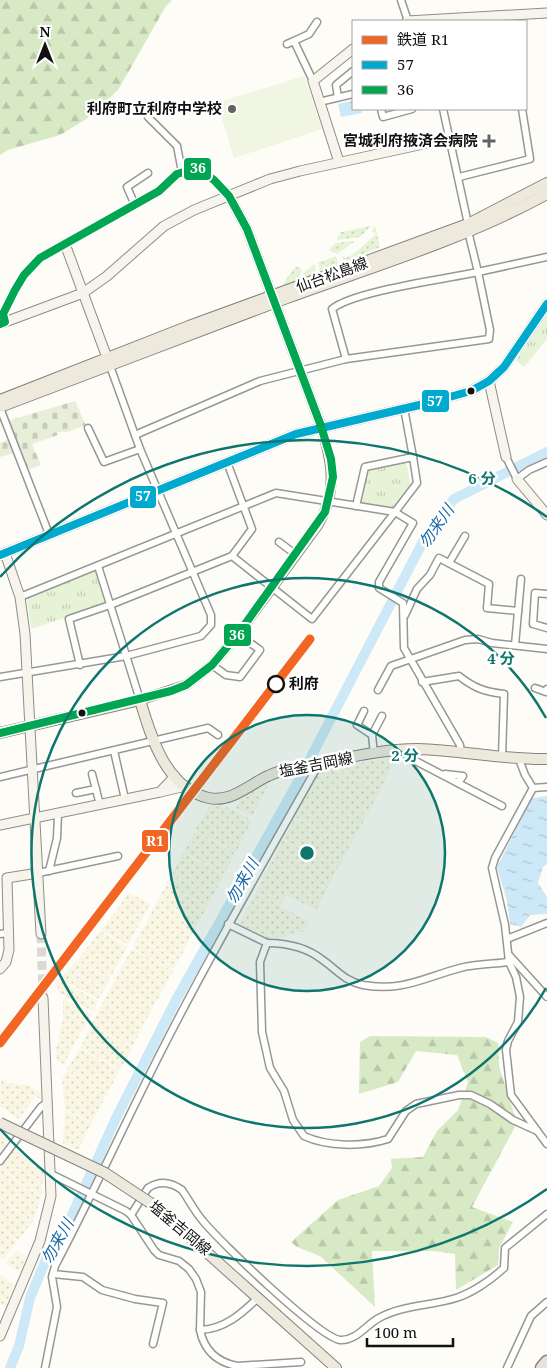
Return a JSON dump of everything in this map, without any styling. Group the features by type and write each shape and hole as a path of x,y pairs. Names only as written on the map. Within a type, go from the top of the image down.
{"highway":[{"path":"542,1368 547,1362"}],"main road":[{"name":"仙台松島線","path":"468,228 547,183"},
{"name":"仙台松島線","path":"0,400 108,362 468,228 547,194"},
{"name":"仙台松島線","path":"0,408 108,362"},
{"path":"0,734 140,700"},
{"name":"塩釜吉岡線","path":"140,700 153,742 160,757 175,776 186,786 210,798 226,798 266,776 288,769 410,749 520,759 547,759"},
{"name":"塩釜吉岡線","path":"0,1123 105,1173 155,1206 259,1297 336,1368"}],"street":[{"path":"401,0 408,20"},
{"path":"423,20 508,18 547,13"},
{"path":"287,44 309,34 317,22"},
{"path":"294,41 313,81 339,162"},
{"path":"313,81 352,50"},
{"path":"338,97 336,85 352,72"},
{"path":"319,102 352,94"},
{"path":"381,110 383,116 408,110"},
{"path":"135,435 260,381 346,359 490,339 490,330 459,177 443,110"},
{"path":"459,177 530,159 522,110"},
{"path":"148,117 177,146 182,172"},
{"path":"98,566 140,700 186,685 212,665 238,634 318,524 329,502 333,477 331,459 301,370 247,229 229,196 214,180 197,168 182,172 159,191 40,258 24,275 5,309 3,323 83,293 107,276 164,226 194,210 229,196 270,180 339,162 451,138"},
{"path":"135,205 127,187 148,173"},
{"path":"0,677 126,656 193,639 208,631 212,620 140,449 65,244"},
{"path":"346,359 332,309 340,302 547,257"},
{"path":"41,934 25,634 20,597 3,554 296,434 321,426 453,397 471,391 489,380 513,356 547,304"},
{"path":"489,380 506,457 517,478 547,515"},
{"path":"0,408 49,534"},
{"path":"232,556 312,619 417,483 404,408"},
{"path":"88,428 104,462 140,449"},
{"path":"356,506 365,467 413,458"},
{"path":"80,665 69,619 110,605 232,556 252,529 227,462"},
{"path":"517,478 547,462"},
{"path":"20,597 276,493 395,512 413,523 379,582 379,588 404,603 404,648 408,659 460,745 461,753"},
{"path":"449,563 465,536"},
{"path":"279,542 295,554"},
{"path":"405,616 418,589 430,575 439,558 489,584 483,607 518,611"},
{"path":"515,645 521,579"},
{"path":"547,594 535,593 533,624 547,628"},
{"path":"212,665 226,675 240,677 260,650 238,634"},
{"path":"378,690 391,666 432,650 450,647 465,640 478,639 492,644 547,649"},
{"path":"422,682 459,676 472,686 485,692 504,694 502,757"},
{"path":"535,688 546,692 547,689"},
{"path":"364,711 357,725 372,735"},
{"path":"374,754 372,735 382,716"},
{"path":"0,777 114,752 208,728 218,736"},
{"path":"410,749 408,757 502,806"},
{"path":"114,752 125,799"},
{"path":"520,759 524,775 533,788"},
{"path":"45,1368 57,1307 52,1285 53,1274 166,1042 228,924 317,764"},
{"path":"92,774 100,804"},
{"path":"160,792 175,776"},
{"path":"0,825 186,786"},
{"path":"533,788 547,787"},
{"path":"533,788 495,858 492,868 507,939 509,962 519,988 521,1011 506,1050 511,1095 547,1144"},
{"path":"76,793 96,789"},
{"path":"50,871 58,814"},
{"path":"0,969 8,956 4,934 4,876 50,871 118,856"},
{"path":"507,939 547,923"},
{"path":"228,924 267,943 284,943 301,947 318,956 334,971 352,982 387,989 462,968 509,962"},
{"path":"267,943 260,962 262,1032 270,1068 284,1091 293,1120 304,1136 331,1144 377,1143 388,1139 406,1111 416,1104 459,1095 471,1096 490,1104 513,1120 537,1131"},
{"path":"509,955 547,997"},
{"path":"0,1336 40,1240 51,1196 52,1174 43,998"},
{"path":"0,1161 48,1102"},
{"path":"52,1174 131,1216 154,1250 160,1255 179,1261 189,1269 196,1279 200,1292 200,1330 202,1342 208,1350 227,1364 236,1366 302,1362"},
{"path":"131,1216 148,1188 165,1182 176,1185 182,1190 212,1231 257,1275 310,1322 331,1337 340,1340 352,1339 379,1318 401,1310 457,1298 493,1278 504,1268 506,1248 511,1241 547,1214"},
{"path":"53,1274 83,1278 102,1290 135,1299 163,1303 154,1344"},
{"path":"200,1330 212,1329 227,1324 259,1297"},
{"path":"507,1368 531,1316 547,1302"}],"shaded area":[{"path":"397,756 379,791 332,767 374,761"},
{"path":"330,767 379,792 367,814 341,801 367,815 350,846 295,817 317,775 345,789 318,774 320,770"},
{"path":"265,785 268,786 252,816 236,808 240,799"},
{"path":"210,805 227,807 252,820 241,842 223,833 241,843 236,852 195,830"},
{"path":"295,818 350,846 339,867 284,839"},
{"path":"195,831 235,853 224,874 184,852 189,842 198,846 190,841"},
{"path":"283,840 338,868 327,888 312,881 327,889 316,910 286,895 280,905 256,892 272,861 295,872 273,860"},
{"path":"183,853 224,875 213,896 172,874"},
{"path":"172,875 212,896 207,906 166,884"},
{"path":"166,885 207,907 196,927 164,911 195,928 179,960 138,938"},
{"path":"129,893 150,904 128,945 101,930"},
{"path":"256,893 309,922 303,932 296,932 283,937 265,938 239,924"},
{"path":"100,931 127,947 110,978 77,961"},
{"path":"137,938 178,960 173,970 134,949"},
{"path":"134,950 173,971 144,1024 132,1018 144,1025 132,1047 91,1025 123,965 129,968 123,964 131,951"},
{"path":"76,961 110,979 105,989 78,974 72,985 61,978"},
{"path":"78,975 104,989 99,999 72,985"},
{"path":"58,979 98,1001 93,1011 59,993 56,981"},
{"path":"63,998 91,1014 64,1064 57,1061 56,1050 63,1019"},
{"path":"91,1026 132,1048 121,1069 80,1048"},
{"path":"80,1049 120,1070 92,1122 65,1109 62,1080 67,1070 98,1085 67,1069"},
{"path":"1,1078 7,1083 29,1085 42,1093 42,1100 35,1096 19,1119 0,1106"},
{"path":"65,1110 92,1123 78,1150 63,1144"},
{"path":"0,1133 11,1138 0,1152"},
{"path":"13,1148 44,1171 41,1197 1,1168 0,1165"},
{"path":"0,1168 41,1198 33,1222 0,1197"},
{"path":"0,1198 32,1222 18,1241 0,1227"},
{"path":"0,1228 17,1241 3,1260 0,1258"},
{"path":"16,1250 26,1257 19,1272 6,1263"},
{"path":"0,1274 14,1285 5,1307 0,1304"}],"green space":[{"path":"0,0 172,0 166,6 118,90 88,118 60,135 8,150 0,155"},
{"path":"304,76 322,129 234,158 219,109 225,100"},
{"path":"371,226 360,237 337,240 341,232"},
{"path":"375,226 380,247 344,263 342,256 346,258 354,253 376,234 372,231"},
{"path":"355,241 337,254 329,250 336,243"},
{"path":"336,256 339,265 320,272 318,263"},
{"path":"315,264 316,274 302,279 305,271"},
{"path":"296,266 302,270 298,281 285,286 283,284"},
{"path":"547,312 547,339 524,367 516,361"},
{"path":"75,401 86,425 67,432 57,432 58,435 32,444 41,465 26,471 7,421"},
{"path":"9,439 14,453 0,457 0,443"},
{"path":"406,462 411,487 394,509 359,503 367,470"},
{"path":"92,571 96,572 106,602 103,605 31,629 27,598"},
{"path":"370,1036 486,1037 498,1043 499,1066 517,1123 472,1207 513,1222 499,1248 498,1265 456,1290 455,1254 434,1251 372,1251 375,1307 320,1256 297,1247 291,1242 338,1200 379,1186 392,1168 391,1159 423,1157 437,1131 458,1110 468,1082 457,1055 416,1051 398,1082 359,1094 360,1042"}],"water":[{"path":"352,101 352,110 361,110 362,113 341,117 338,104"},
{"path":"547,796 547,864 543,867 538,883 547,897 547,914 530,915 521,927 510,924 507,901 497,867 532,798"}],"waterway":[{"name":"勿来川","path":"10,1368 19,1346 30,1298 52,1245 72,1215 116,1118 176,1000 299,780 427,534 454,499 547,452"}],"tunnel":[{"path":"41,934 43,998"}],"railway":[{"path":"111,898 310,639"}],"rail line":[{"name":"R1","path":"0,1043 310,639"}],"transit line":[{"name":"36","path":"0,324 5,322 3,314 24,275 40,258 159,191 177,174 197,168 214,180 229,196 247,229 321,426 331,459 333,477 325,512 238,634 212,665 186,685 171,691 0,733"},
{"name":"57","path":"0,555 296,434 471,391 489,381 504,367 547,304"}],"place":[{"name":"利府町立利府中学校","path":"232,109"},
{"name":"宮城利府掖済会病院","path":"489,141"},
{"name":"利府","path":"276,684"}]}
